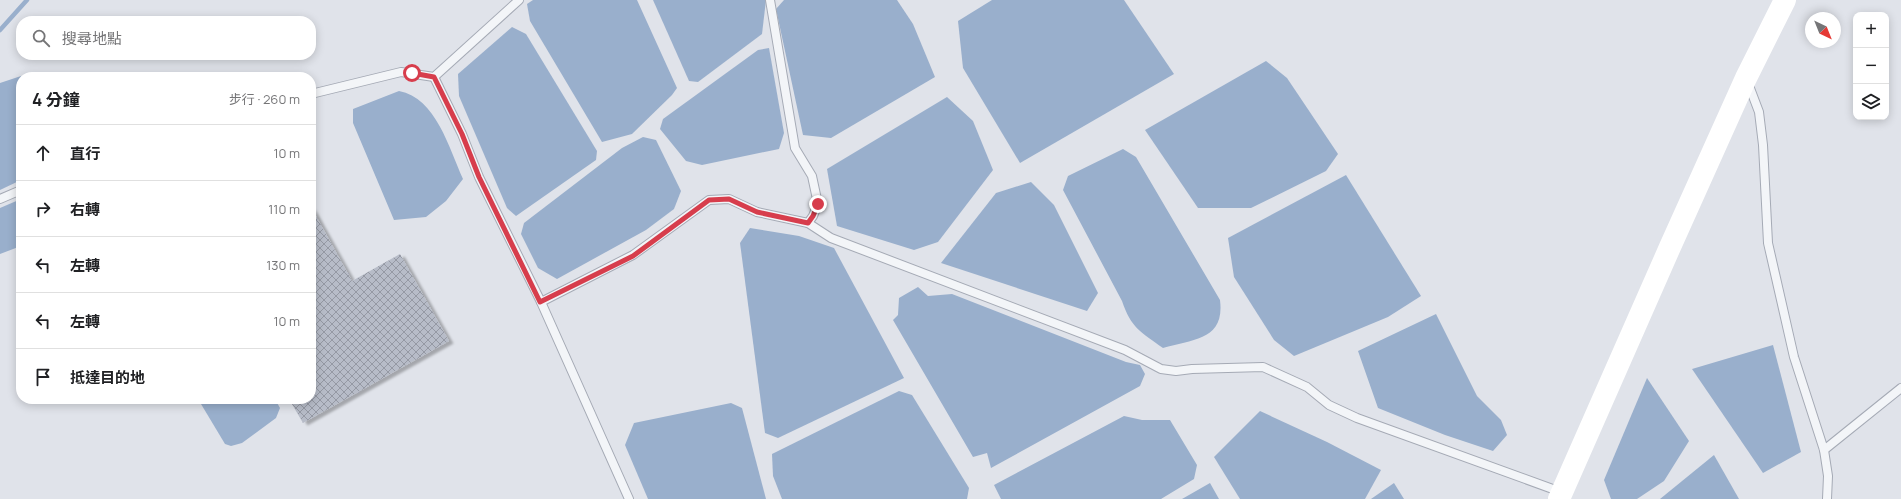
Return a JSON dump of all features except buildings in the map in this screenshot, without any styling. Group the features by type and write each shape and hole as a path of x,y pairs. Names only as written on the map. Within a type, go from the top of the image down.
{"street":[{"path":"1560,496 1746,78 1785,0"}],"lane":[{"path":"434,77 519,0"},
{"path":"770,0 795,148 812,176 818,204 808,223"},
{"path":"316,93 401,72 434,77"},
{"path":"434,77 462,134 479,177 540,302 629,499"},
{"path":"1746,78 1759,112 1763,145 1768,243 1794,357 1824,450 1828,476 1827,499"},
{"path":"0,199 16,192"},
{"path":"540,302 633,256 709,200 729,199 757,212 808,223 831,238 1125,350 1161,369 1176,371 1192,368 1263,367 1306,387 1329,405 1357,418 1560,496"},
{"path":"1824,450 1901,388"}],"water":[{"path":"533,0 637,0 677,88 672,95 632,134 602,142 530,21 527,4"},
{"path":"653,0 766,0 762,34 698,82 689,81"},
{"path":"784,0 897,0 913,24 935,77 831,138 803,135 776,9"},
{"path":"992,0 1124,0 1174,74 1020,163 963,68 958,21"},
{"path":"512,27 526,34 597,151 596,160 516,216 507,208 459,96 458,74"},
{"path":"769,48 784,133 779,149 702,165 686,161 660,129 663,119 758,50"},
{"path":"1266,61 1287,78 1338,154 1326,171 1251,208 1198,208 1145,130"},
{"path":"16,78 16,182 0,190 0,83"},
{"path":"399,91 412,96 423,103 432,114 440,126 463,179 446,201 426,217 394,220 353,123 353,109"},
{"path":"947,97 973,121 993,170 938,242 914,250 837,226 827,169"},
{"path":"643,137 656,140 681,191 674,209 646,230 557,279 538,268 521,234 524,223 622,148"},
{"path":"1123,149 1136,157 1220,300 1218,323 1205,336 1163,348 1133,324 1063,190 1068,176"},
{"path":"1346,175 1421,296 1388,317 1294,356 1274,340 1234,277 1228,238"},
{"path":"1031,182 1054,205 1098,293 1087,311 941,263 996,193"},
{"path":"16,201 16,248 0,254 0,208"},
{"path":"750,228 799,236 834,248 904,378 778,438 765,433 740,243"},
{"path":"918,287 928,296 952,294 1126,362 1140,365 1145,374 1140,386 991,468 987,453 973,457 893,320 898,315 899,298"},
{"path":"1436,314 1477,396 1501,420 1507,435 1493,451 1445,435 1378,408 1358,351"},
{"path":"1773,345 1801,452 1763,473 1692,369"},
{"path":"1647,378 1689,441 1664,481 1637,499 1611,499 1604,480"},
{"path":"899,391 912,395 969,488 967,499 782,499 773,476 772,454"},
{"path":"731,403 742,408 766,499 648,499 625,445 634,423"},
{"path":"201,404 278,404 280,408 276,418 242,443 231,446 225,444"},
{"path":"1260,411 1327,442 1381,470 1365,499 1240,499 1214,457"},
{"path":"1124,416 1142,420 1170,420 1197,465 1194,479 1161,499 1001,499 994,485"},
{"path":"1714,455 1739,499 1660,499"},
{"path":"1210,483 1219,499 1182,499"},
{"path":"1394,483 1404,499 1371,499"}],"waterway":[{"path":"0,30 27,0"}],"route":[{"path":"412,73 434,77 462,134 479,177 540,302 633,256 709,200 729,199 757,212 808,223 818,204"}]}
